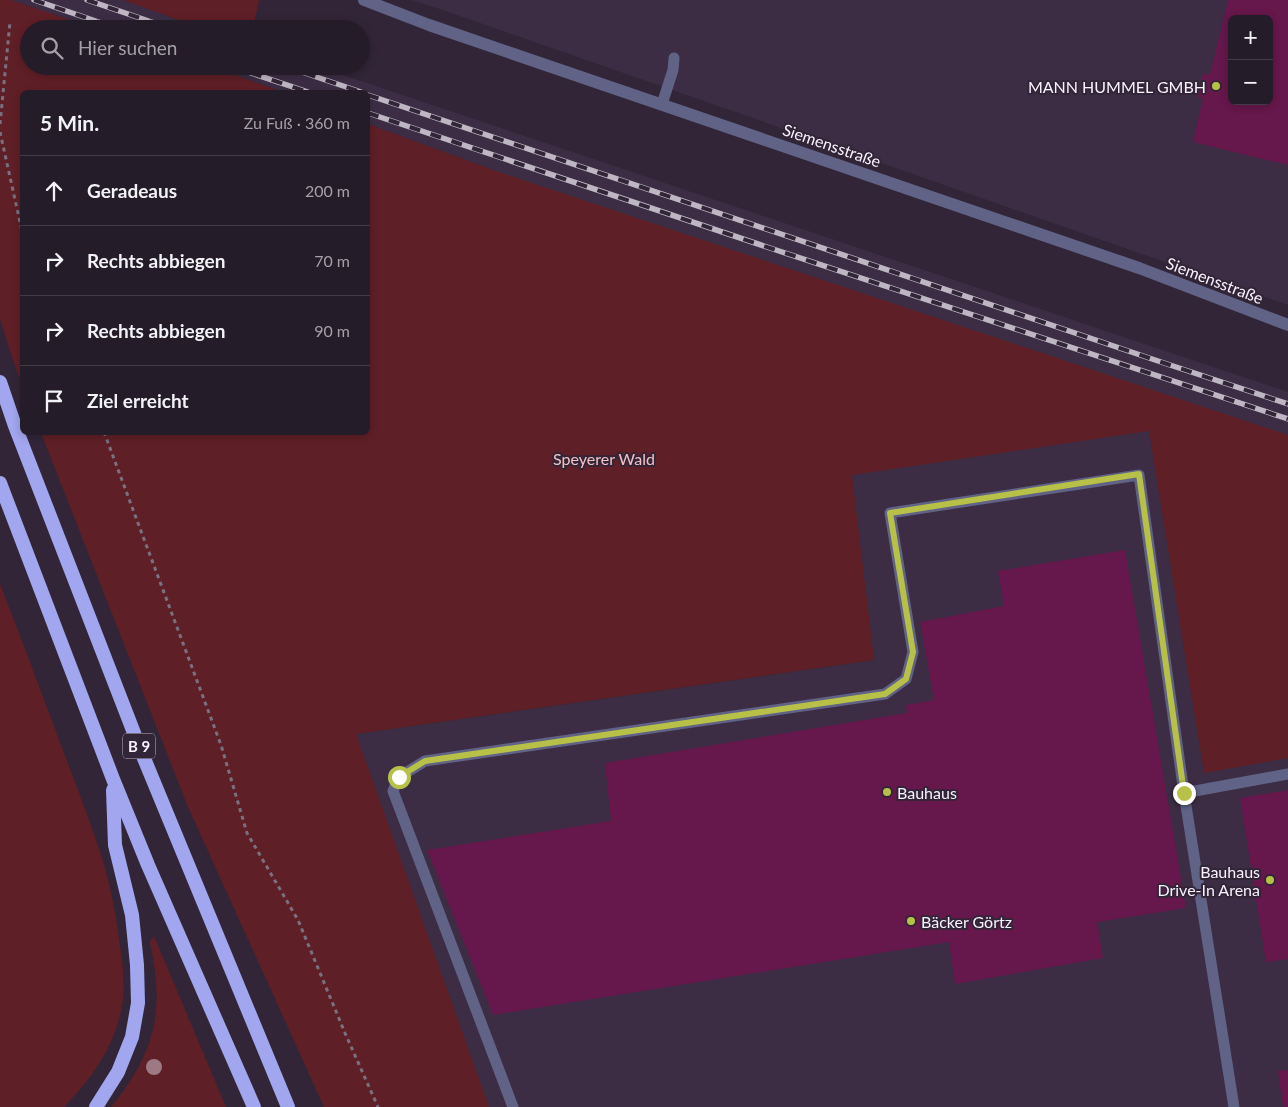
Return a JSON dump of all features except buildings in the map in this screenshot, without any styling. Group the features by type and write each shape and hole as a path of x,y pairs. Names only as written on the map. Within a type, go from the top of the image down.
{"highway":[{"name":"B 9","path":"0,382 15,426 141,751 288,1107"},
{"name":"B 9","path":"0,483 113,779 152,874 254,1107"},
{"path":"96,1107 118,1072 132,1037 138,1003 137,965 132,915 115,845 113,779"}],"street":[{"name":"Siemensstraße","path":"364,0 429,25 1139,268 1288,325"}],"lane":[{"path":"662,104 673,70 674,58"},
{"path":"513,1107 393,791 399,777 425,761 885,694 906,679 913,652 890,513 1139,474 1184,793 1234,1107"},
{"path":"1184,793 1288,774"}],"path":[{"path":"0,124 10,22"},
{"path":"0,132 20,222"},
{"path":"105,435 221,745 247,833 298,920 378,1107"}],"shaded area":[{"path":"11,0 123,0 179,20 70,20"},
{"path":"412,0 1288,0 1288,305 437,8"},
{"path":"235,75 343,75 1288,392 1288,1107 488,1107 355,734 874,660 496,171 370,125 370,90 277,90"}],"green space":[{"path":"0,0 11,0 70,20 20,20 20,75 235,75 277,90 20,90 20,380 0,319"},
{"path":"123,0 259,0 255,20 179,20"},
{"name":"Speyerer Wald","path":"370,125 496,171 1288,435 1288,758 1204,773 1149,431 852,475 874,660 356,734 489,1107 324,1107 188,807 42,435 370,435"},
{"path":"0,584 101,855 113,903 122,962 123,999 116,1030 103,1058 85,1084 64,1107 0,1107"},
{"path":"154,936 226,1107 111,1107 139,1066 153,1031 156,990 150,942"}],"railway":[{"path":"34,0 93,20"},
{"path":"87,0 146,20"},
{"path":"257,75 302,90"},
{"path":"311,75 355,90"},
{"path":"370,96 1288,404"},
{"path":"370,114 1288,419"}],"place":[{"name":"MANN HUMMEL GMBH","path":"1216,86"},
{"name":"Bauhaus","path":"887,792"},
{"name":"Bauhaus Drive-In Arena","path":"1270,880"},
{"name":"Bäcker Görtz","path":"911,921"}],"route":[{"path":"399,777 425,761 885,694 906,679 913,652 890,513 1139,474 1184,793"}]}
